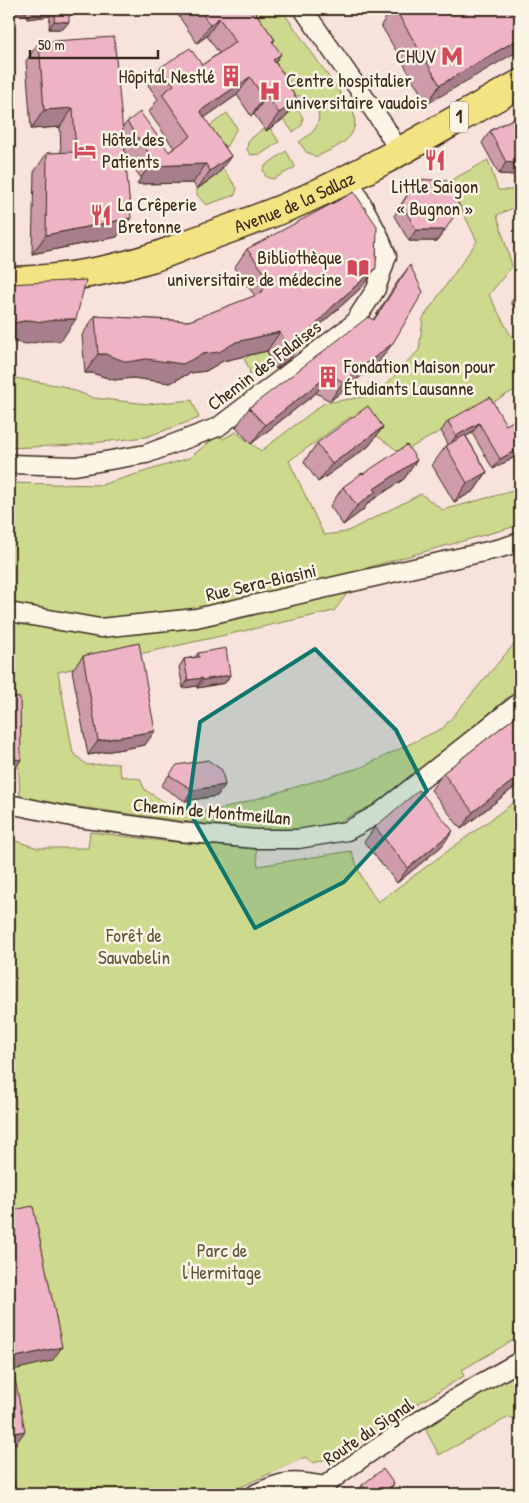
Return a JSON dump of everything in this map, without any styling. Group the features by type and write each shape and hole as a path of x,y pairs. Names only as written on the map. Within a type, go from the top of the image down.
{"main road":[{"name":"1","path":"399,152 520,84"},
{"name":"Avenue de la Sallaz","path":"9,281 74,276 148,259 308,198 399,152"}],"street":[{"path":"303,9 399,152"},
{"name":"Chemin des Falaises","path":"9,464 75,466 146,454 218,427 353,324 376,289 387,256 379,236 349,178"},
{"name":"Rue Sera-Biasini","path":"9,612 100,628 196,618 494,550 520,542"},
{"name":"Chemin de Montmeillan","path":"9,804 72,817 180,832 256,839 298,840 347,831 378,814 520,702"},
{"name":"Route du Signal","path":"255,1494 272,1486 298,1481 321,1490 414,1423 520,1361"}],"highlighted area":[{"path":"315,649 396,730 427,791 344,882 255,928 188,809 200,722"}],"green space":[{"path":"233,9 281,9 353,111 354,129 345,141 316,157 307,153 299,142 310,135 316,128 319,119 317,108 314,103 305,97 294,96"},
{"path":"292,110 299,111 303,118 302,125 293,132 283,119"},
{"path":"227,113 237,128 225,149 207,128"},
{"path":"264,128 266,131 270,128 279,142 261,154 251,155 247,150 248,141"},
{"path":"201,138 237,188 235,195 206,205 197,195 197,189 218,174"},
{"path":"286,151 295,166 294,168 273,179 266,177 263,170 266,165"},
{"path":"488,160 498,190 520,190 520,210 513,208 497,215 512,266 489,295 511,336 520,338 520,387 401,453 350,417 289,461 324,535 346,532 421,494 443,510 520,489 520,525 366,568 334,611 58,672 73,753 87,765 118,763 121,776 140,779 145,790 184,814 226,808 362,767 443,728 520,637 520,687 445,751 373,805 340,821 302,830 256,831 20,799 16,711 9,668 9,607 13,596 9,594 9,483 101,485 189,458 220,434 223,439 236,432 261,451 324,403 376,395 419,350 423,318 477,241 448,182"},
{"path":"264,346 272,361 250,375 249,368 244,359"},
{"path":"9,377 62,386 94,398 148,404 192,400 199,418 146,437 75,445 9,448"},
{"name":"Parc de l'Hermitage","path":"520,798 520,1336 462,1370 464,1376 409,1409 341,1455 313,1463 305,1457 226,1494 9,1494 9,839 38,848 88,848 90,832 163,841 256,849 258,866 351,851 363,880 378,902"},
{"path":"520,1370 520,1420 509,1417 439,1455 423,1425"}],"building":[{"path":"32,9 55,9 33,12"},
{"path":"55,9 69,9 69,22 54,21"},
{"path":"199,9 253,9 275,40 272,41 281,54 273,60 289,81 286,83 298,100 279,113 267,96 264,98 250,77 200,111 231,156 210,171 206,164 149,166 155,162 127,122 140,112 169,152 191,136 162,94 174,85 161,67 190,48 202,65 236,42 219,18 210,25"},
{"path":"395,9 520,9 520,38 440,85"},
{"name":"Hôtel des Patients","path":"114,37 131,218 46,235 47,153 76,152 73,108 44,110 39,42"},
{"path":"520,115 520,164 506,162 490,131"},
{"path":"417,179 447,181 460,207 445,230 416,230 402,204"},
{"path":"354,192 377,226 376,268 332,307 300,342 289,350 280,332 236,342 219,352 203,354 183,364 146,359 127,362 105,354 98,354 95,316 189,321 259,294 271,282 247,249"},
{"name":"Fondation Maison pour Étudiants Lausanne","path":"410,265 423,292 393,343 343,382 330,374 265,425 249,408 368,317 374,320"},
{"path":"86,280 76,319 59,319 43,322 29,320 9,324 9,284"},
{"path":"490,397 506,425 520,417 520,448 500,459 479,423 456,436 448,421"},
{"path":"368,406 383,427 332,464 317,443"},
{"path":"465,435 487,472 467,483 446,446"},
{"path":"407,445 417,460 374,489 376,491 357,506 343,487"},
{"path":"139,643 155,731 98,741 83,656"},
{"path":"226,648 230,675 203,680 202,678 188,680 184,659 199,657 198,653"},
{"path":"9,696 20,698 21,760 15,759 11,779 9,779"},
{"path":"520,713 520,775 473,812 443,773"},
{"path":"208,760 222,770 225,785 193,790 169,775 177,765"},
{"path":"419,790 453,831 408,868 375,827"},
{"path":"517,1165 520,1166 520,1183 516,1183"},
{"path":"33,1206 62,1347 11,1358 25,1431 9,1434 9,1211"},
{"path":"9,1456 15,1488 9,1485"},
{"path":"383,1469 394,1484 380,1494 370,1494 362,1485"}],"place":[{"name":"CHUV","path":"452,56"},
{"name":"Hôpital Nestlé","path":"231,76"},
{"name":"Centre hospitalier universitaire vaudois","path":"270,91"},
{"name":"Hôtel des Patients","path":"85,150"},
{"name":"Little Saigon « Bugnon »","path":"435,160"},
{"name":"La Crêperie Bretonne","path":"101,215"},
{"name":"Bibliothèque universitaire de médecine","path":"358,268"},
{"name":"Fondation Maison pour Étudiants Lausanne","path":"328,377"}],"park label":[{"name":"Forêt de Sauvabelin","path":"134,946"}]}
